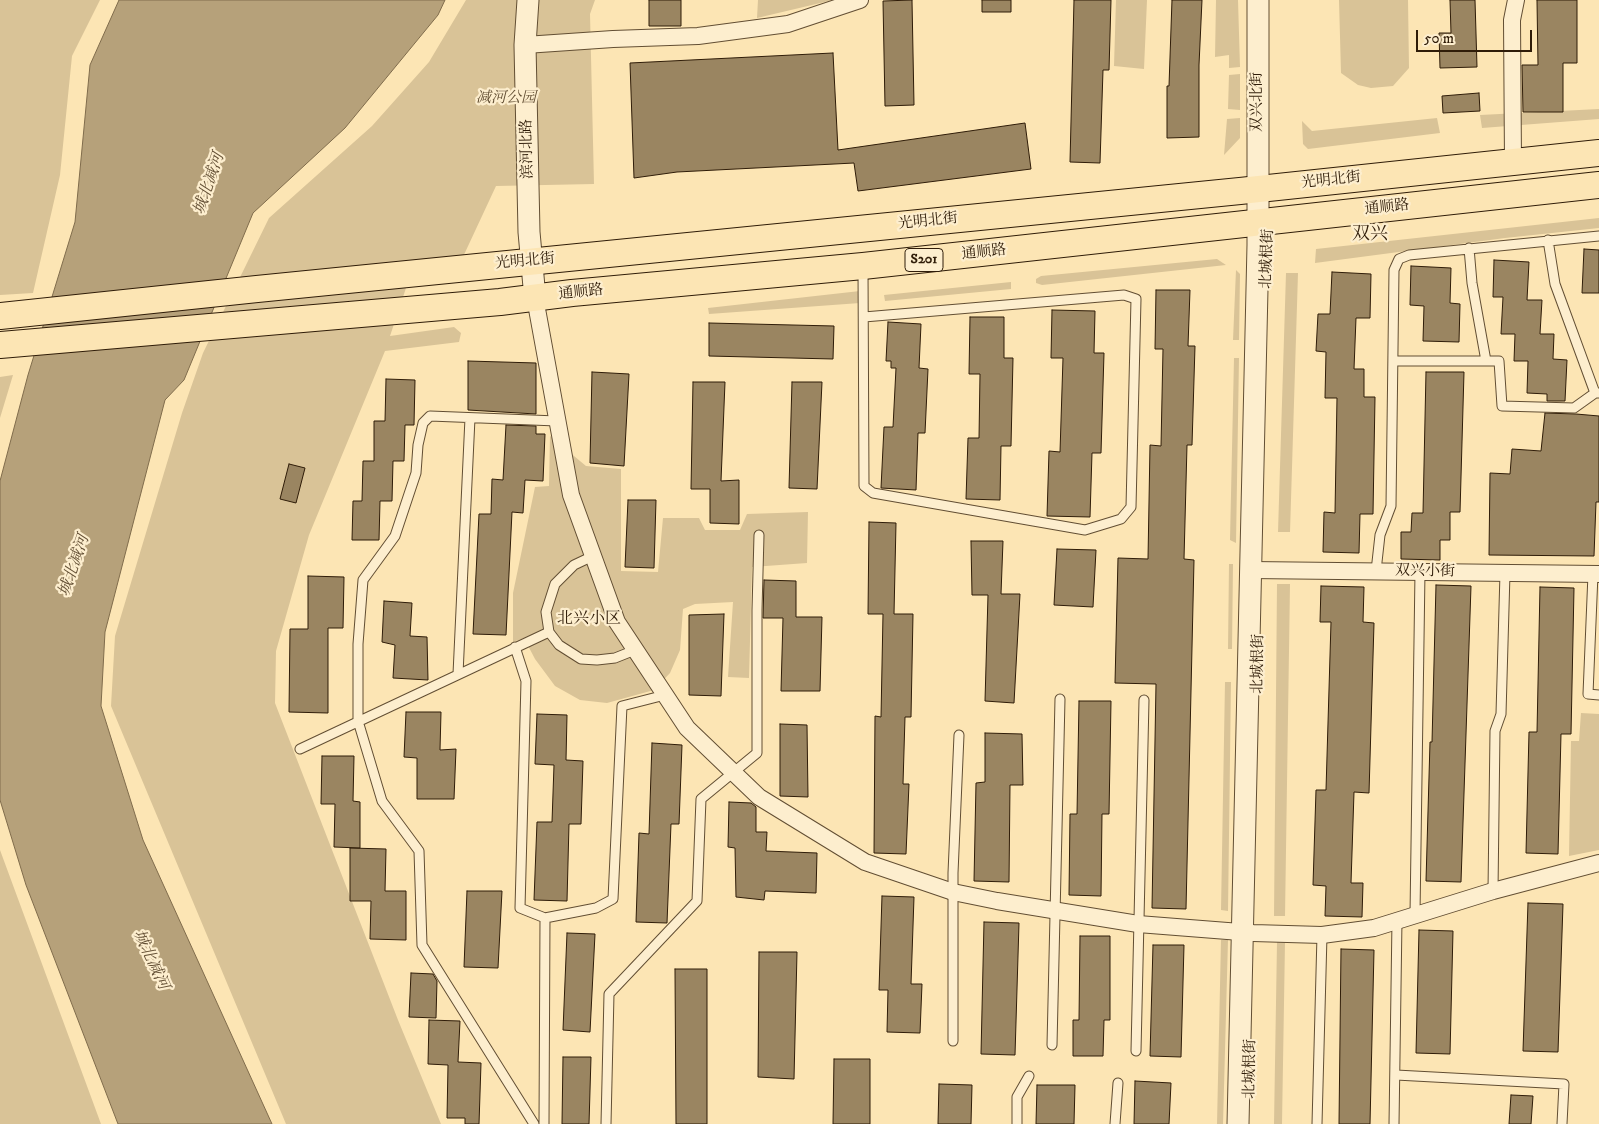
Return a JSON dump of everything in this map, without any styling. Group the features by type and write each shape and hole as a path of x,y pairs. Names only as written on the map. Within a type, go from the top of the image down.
{"main road":[{"name":"光明北街","path":"12,314 532,262 1264,205 1512,162 1599,153"},
{"name":"通顺路","path":"7,344 535,298 864,266 1264,205 1599,185"}],"street":[{"name":"滨河北路","path":"528,0 525,45 529,232 535,298"},
{"path":"525,45 698,36 779,26 860,0"},
{"name":"双兴北街","path":"1258,0 1264,205"},
{"name":"双兴北街","path":"1264,205 1270,0"},
{"path":"1512,162 1512,20 1516,0"},
{"name":"北城根街","path":"1238,1124 1247,932 1264,205"},
{"path":"535,298 572,495 617,622 687,728 758,797 865,862 953,892 1138,924 1322,935 1374,928 1493,891 1599,863"},
{"name":"双兴小街","path":"1256,570 1596,574"},
{"name":"北城根街","path":"1247,932 1250,1124"}],"lane":[{"path":"1376,571 1380,535 1391,506 1394,270 1399,259 1409,254 1599,236"},
{"path":"1393,361 1499,361 1502,406 1574,408 1597,393 1555,284 1548,240"},
{"path":"1469,248 1472,283 1486,361"},
{"path":"864,266 864,317 864,486 873,493 1085,530 1121,519 1131,508 1136,299 1124,295 864,317"},
{"path":"534,1124 422,945 419,851 382,801 358,721 358,644 363,580 395,536 416,473 418,445 423,423 430,416 558,422"},
{"path":"458,674 470,418"},
{"path":"606,1124 609,994 697,900 702,799 757,753 759,535"},
{"path":"593,556 574,565 555,584 546,612 549,632 559,645 580,659 615,658 635,650"},
{"path":"1415,914 1420,572"},
{"path":"1493,891 1495,731 1501,714 1505,573"},
{"path":"1596,574 1588,694 1599,695"},
{"path":"300,749 549,632"},
{"path":"515,647 526,681 520,908 545,918 596,908 613,899 622,706 665,695"},
{"path":"1052,1045 1060,699"},
{"path":"1136,1051 1144,700"},
{"path":"953,1041 953,892 960,735"},
{"path":"544,1124 545,918"},
{"path":"1394,1124 1397,920"},
{"path":"1317,1124 1322,935"},
{"path":"1396,1075 1564,1084 1562,1124"},
{"path":"1017,1124 1017,1097 1029,1076"},
{"path":"1115,1124 1118,1083"}],"green space":[{"path":"0,0 100,0 72,56 60,175 33,293 0,295"},
{"name":"减河公园","path":"466,0 595,0 590,14 594,184 496,186 462,259 414,264 390,336 454,327 461,333 459,342 385,351 309,535 276,651 275,703 398,1020 441,1124 286,1124 111,706 115,636 182,413 203,353 269,218 372,126 429,62"},
{"path":"758,0 833,0 757,18"},
{"path":"1116,0 1147,0 1144,69 1114,66"},
{"path":"1216,0 1238,0 1240,67 1229,68 1229,55 1215,57"},
{"path":"1339,0 1408,0 1409,68 1393,86 1371,88 1358,85 1341,73"},
{"path":"1240,74 1240,110 1228,109 1229,75"},
{"path":"1599,109 1599,119 1482,128 1480,115"},
{"path":"1240,118 1240,138 1224,155 1227,119"},
{"path":"1437,118 1440,133 1308,149 1303,144 1302,121 1312,131"},
{"path":"1599,218 1599,228 1505,238 1315,263 1316,249"},
{"path":"1217,259 1226,265 1042,285 1036,283 1036,279 1041,276"},
{"path":"1236,270 1240,274 1239,340 1233,340"},
{"path":"1286,273 1298,273 1290,532 1278,532"},
{"path":"1011,282 1011,289 885,301 884,295"},
{"path":"860,291 860,303 709,314 708,308"},
{"path":"1234,358 1239,358 1236,543 1230,540"},
{"path":"13,375 0,418 0,377"},
{"path":"550,436 586,466 621,469 621,571 658,572 663,518 699,518 705,530 740,530 747,514 808,512 807,563 752,567 749,678 728,677 733,602 695,604 683,609 680,650 670,673 654,690 607,703 580,700 555,686 535,659 524,638 513,642 513,593 535,487 549,486"},
{"path":"1229,564 1233,564 1232,649 1228,649"},
{"path":"1277,584 1290,584 1285,916 1274,916"},
{"path":"1225,682 1231,682 1228,911 1221,910"},
{"path":"1581,713 1599,714 1599,850 1569,856 1571,741 1579,741"},
{"path":"0,850 101,1124 0,1124"},
{"path":"1221,940 1228,940 1223,1124 1217,1124"},
{"path":"1277,942 1285,942 1282,1124 1274,1124"}],"water":[{"name":"城北减河","path":"119,0 445,0 438,15 345,128 253,213 184,380 165,400 105,632 101,706 143,840 272,1124 118,1124 26,885 0,800 0,481 28,375 75,222 90,65"}],"building":[{"path":"649,0 681,0 681,26 649,26"},
{"path":"912,0 914,105 885,106 883,1"},
{"path":"982,0 1011,0 1011,12 982,12"},
{"path":"1074,0 1111,0 1109,70 1103,70 1100,163 1070,162"},
{"path":"1172,0 1202,0 1199,65 1199,137 1167,138 1167,86 1169,86"},
{"path":"1450,0 1475,0 1477,67 1440,68 1439,33 1451,33"},
{"path":"1537,0 1577,0 1577,63 1563,63 1563,112 1523,112 1522,65 1538,65"},
{"path":"833,53 838,150 1025,123 1031,169 858,191 854,163 677,172 634,178 630,63"},
{"path":"1479,93 1480,111 1443,113 1442,96"},
{"path":"1584,249 1599,250 1599,293 1582,293"},
{"path":"1494,260 1529,262 1527,300 1542,300 1540,334 1554,334 1553,359 1567,360 1565,401 1547,401 1547,394 1527,393 1528,361 1514,361 1515,334 1501,334 1503,297 1493,297"},
{"path":"1411,266 1451,268 1450,303 1460,304 1459,342 1423,341 1424,306 1410,305"},
{"path":"1332,272 1371,274 1370,318 1356,318 1354,369 1364,369 1364,397 1375,397 1373,514 1360,514 1359,553 1323,552 1324,512 1335,513 1337,398 1325,398 1326,352 1316,351 1318,314 1330,314"},
{"path":"1156,290 1190,290 1188,346 1195,346 1192,445 1187,445 1184,559 1194,560 1186,909 1152,908 1156,684 1115,683 1118,558 1148,559 1150,445 1161,446 1163,349 1155,349"},
{"path":"1052,310 1095,311 1094,353 1104,353 1101,453 1092,453 1090,517 1047,516 1049,451 1060,452 1063,358 1051,358"},
{"path":"970,317 1004,317 1004,358 1013,358 1011,446 1001,446 1000,500 966,499 968,438 979,438 980,374 969,374"},
{"path":"888,322 921,324 919,368 928,369 925,433 918,433 916,490 881,488 884,427 893,427 896,368 891,368 891,361 886,361"},
{"path":"709,323 834,326 833,359 709,356"},
{"path":"468,361 536,363 536,414 468,410"},
{"path":"592,372 629,374 624,466 590,463"},
{"path":"1426,372 1464,372 1460,512 1450,512 1450,540 1440,540 1440,560 1401,559 1401,532 1411,532 1412,513 1423,513"},
{"path":"386,379 415,380 414,425 405,425 404,461 393,461 392,501 380,501 379,540 352,540 353,501 362,501 363,461 374,461 374,421 385,421"},
{"path":"693,382 725,382 721,481 739,480 739,524 710,523 710,489 691,489"},
{"path":"792,382 822,382 817,489 789,488"},
{"path":"1545,413 1599,416 1599,502 1596,502 1594,556 1489,555 1490,473 1510,474 1512,449 1541,451"},
{"path":"506,425 536,426 536,434 545,434 543,481 525,480 523,513 512,512 506,635 473,634 479,514 491,514 492,479 503,480"},
{"path":"289,464 305,468 296,503 280,499"},
{"path":"628,500 656,500 654,568 625,567"},
{"path":"869,522 896,523 894,614 913,614 911,717 905,717 903,784 909,784 906,854 874,853 875,716 881,717 883,614 868,614"},
{"path":"971,541 1003,541 1001,594 1020,594 1014,703 985,701 988,595 972,595"},
{"path":"1057,549 1096,550 1093,607 1054,605"},
{"path":"308,576 344,577 343,628 328,628 328,713 289,712 290,629 308,629"},
{"path":"764,580 796,581 796,617 822,617 820,691 781,691 783,618 763,618"},
{"path":"1436,585 1471,586 1461,882 1426,881"},
{"path":"1321,586 1364,587 1363,622 1374,623 1369,793 1354,792 1351,883 1363,883 1362,917 1325,916 1326,886 1313,885 1316,790 1326,790 1331,622 1320,622"},
{"path":"1540,587 1574,588 1571,734 1561,734 1558,854 1526,853 1529,732 1537,732"},
{"path":"384,601 412,603 410,636 427,637 428,680 393,678 395,645 382,642"},
{"path":"724,614 721,696 689,695 689,615"},
{"path":"1079,701 1111,701 1109,814 1102,814 1101,896 1069,895 1070,814 1077,814"},
{"path":"406,712 441,712 440,750 456,749 454,799 417,799 417,758 404,757"},
{"path":"537,714 567,715 566,760 583,761 581,824 569,824 567,901 534,900 537,822 552,822 554,765 535,764"},
{"path":"780,724 807,725 808,797 780,796"},
{"path":"985,733 1022,734 1023,785 1010,785 1009,882 974,881 976,783 985,782"},
{"path":"652,743 682,745 679,824 671,824 667,923 636,922 639,833 649,834"},
{"path":"322,756 354,756 353,801 360,802 360,848 334,847 335,804 321,804"},
{"path":"729,802 751,803 756,807 756,832 767,832 766,851 817,853 816,893 765,891 764,900 736,897 735,848 728,847"},
{"path":"350,848 386,849 385,891 406,891 406,940 370,939 371,901 350,901"},
{"path":"467,891 502,891 498,968 464,967"},
{"path":"882,896 914,897 911,984 922,984 920,1033 887,1032 888,990 879,990"},
{"path":"1528,903 1563,904 1558,1052 1523,1051"},
{"path":"984,922 1019,923 1015,1055 981,1054"},
{"path":"1419,930 1453,931 1450,1054 1416,1053"},
{"path":"567,933 595,934 590,1032 563,1030"},
{"path":"1080,936 1110,936 1110,1020 1104,1020 1103,1056 1073,1056 1073,1020 1079,1020"},
{"path":"1153,945 1184,945 1181,1057 1150,1056"},
{"path":"1341,949 1374,950 1370,1124 1339,1124"},
{"path":"759,952 797,952 794,1079 758,1077"},
{"path":"675,969 707,969 707,1124 676,1124"},
{"path":"411,973 433,974 437,981 436,1018 409,1017"},
{"path":"429,1020 460,1021 458,1062 481,1063 479,1124 465,1124 465,1118 447,1118 448,1065 428,1064"},
{"path":"563,1057 591,1057 589,1124 562,1124"},
{"path":"834,1059 870,1059 870,1124 833,1124"},
{"path":"1135,1081 1171,1083 1169,1124 1134,1124"},
{"path":"939,1084 972,1085 971,1124 938,1124"},
{"path":"1037,1085 1075,1085 1074,1124 1036,1124"},
{"path":"1511,1095 1533,1096 1531,1124 1509,1124"}],"district":[{"name":"双兴","path":"1370,235"},
{"name":"北兴小区","path":"589,620"}]}
